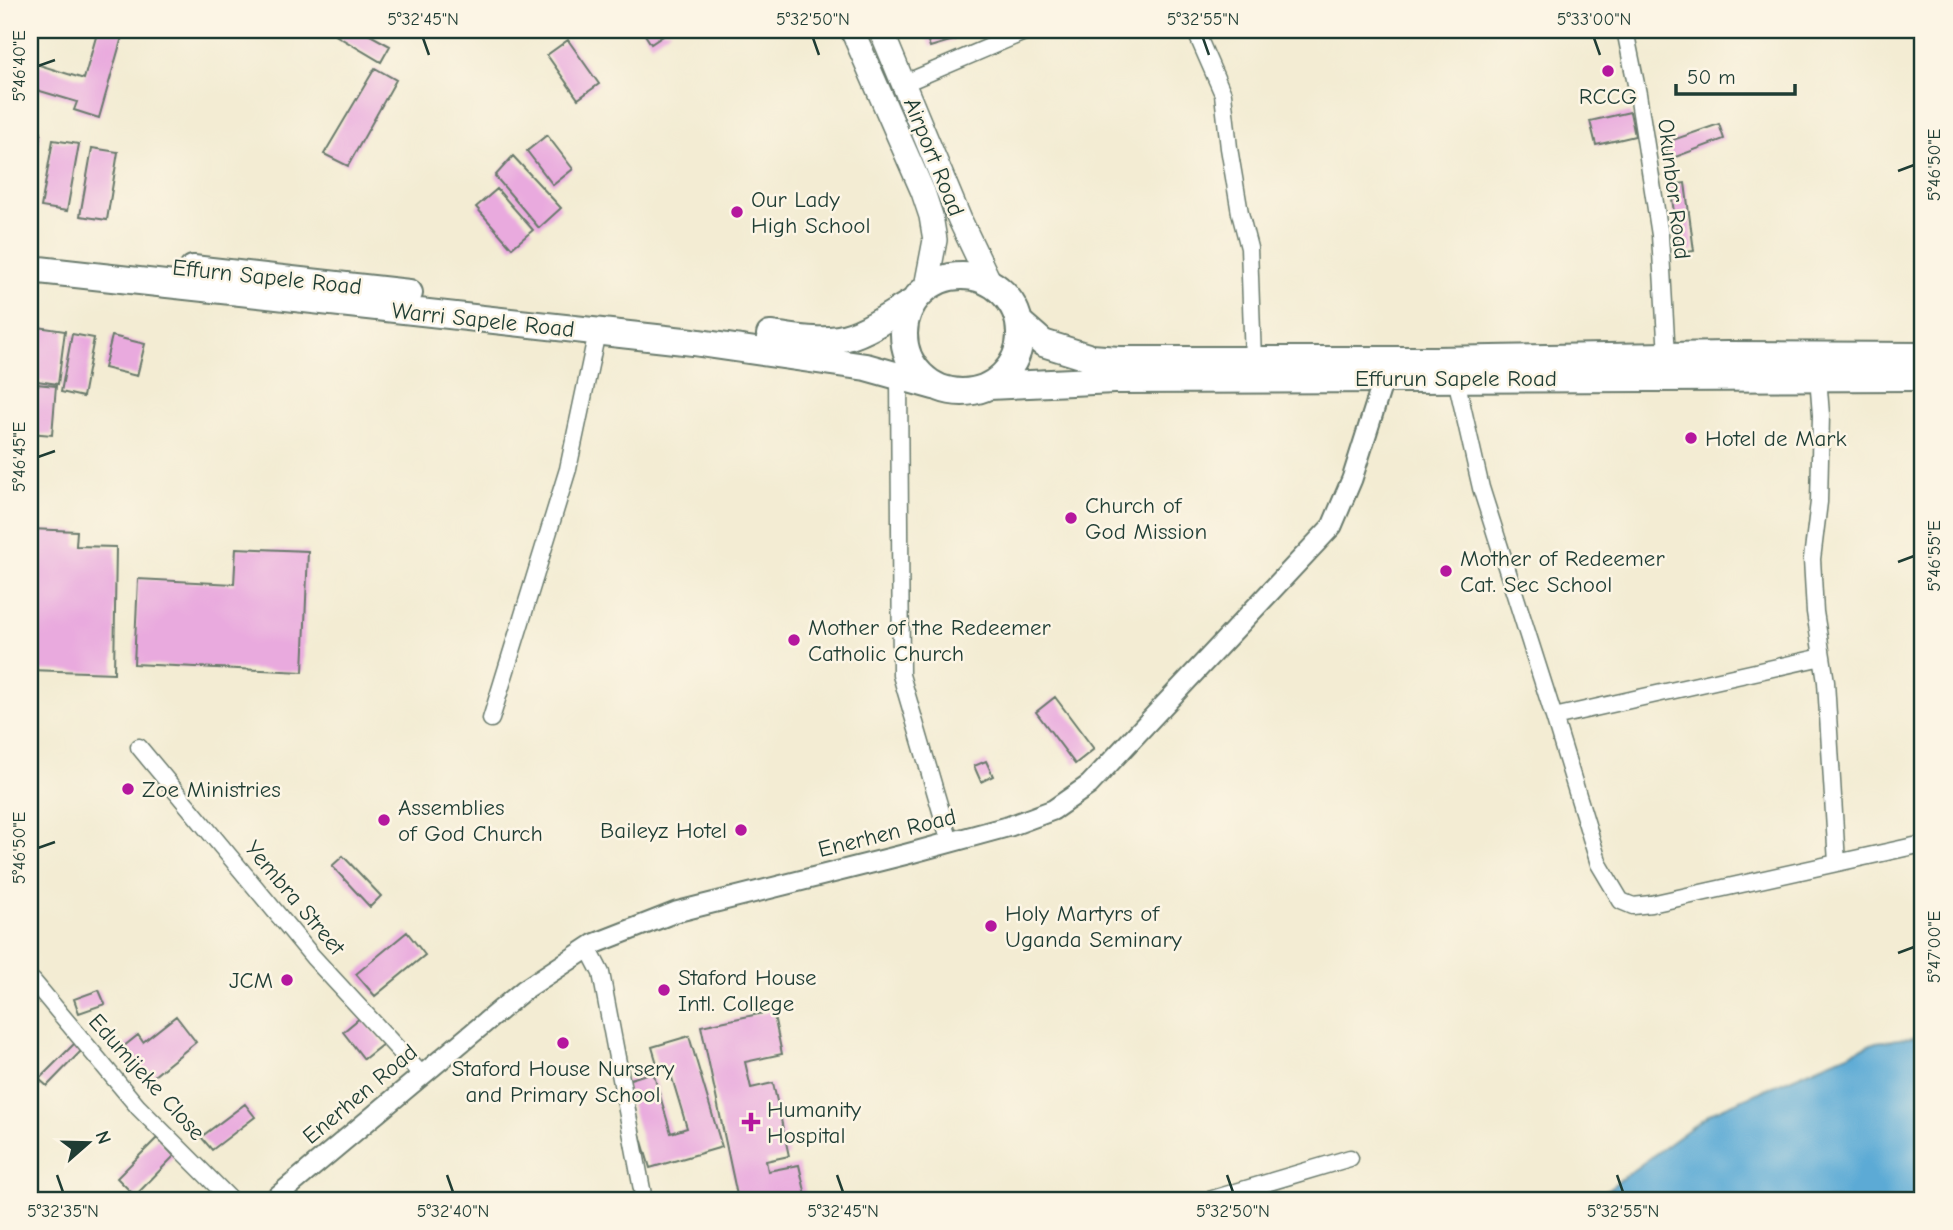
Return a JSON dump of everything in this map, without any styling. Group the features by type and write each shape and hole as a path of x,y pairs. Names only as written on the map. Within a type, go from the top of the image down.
{"highway":[{"name":"Effurn Sapele Road","path":"30,251 820,341 853,336 920,294"},
{"name":"Warri Sapele Road","path":"30,269 693,342 866,367 934,386"},
{"path":"975,277 990,283 1003,293 1019,321 1020,341 1015,359 1004,375 989,386 971,392 952,392 934,386 919,374 908,357 904,338 905,319 920,294 941,279 975,277"},
{"name":"Effurun Sapele Road","path":"1019,321 1043,343 1091,358 1119,360 1923,356"},
{"name":"Effurun Sapele Road","path":"989,386 1114,380 1923,377"}],"main road":[{"name":"Airport Road","path":"852,30 918,180 931,216 935,240 920,294"},
{"name":"Airport Road","path":"881,30 960,220 990,283"}],"street":[{"path":"905,83 1029,30"},
{"path":"1195,30 1223,94 1229,148 1249,248 1253,360"},
{"name":"Okunbor Road","path":"1625,30 1660,236 1667,356"},
{"path":"491,719 568,469 597,332"},
{"path":"899,376 901,675 950,842"},
{"path":"1818,377 1821,415 1819,502 1812,559 1815,612 1826,682 1837,863"},
{"name":"Enerhen Road","path":"273,1200 524,990 594,944 676,912 1010,825 1053,810 1089,785 1332,526 1352,479 1384,378"},
{"path":"1456,379 1481,488 1599,864 1621,901 1633,906 1651,904 1923,844"},
{"path":"1553,716 1822,657"},
{"name":"Yembra Street","path":"139,747 313,957 421,1074"},
{"path":"588,948 601,973 644,1200"},
{"name":"Edumijeke Close","path":"33,981 138,1107 231,1200"},
{"path":"1209,1200 1350,1158"}],"water":[{"path":"1923,1036 1923,1200 1593,1200 1712,1112 1876,1042"}],"building":[{"path":"98,30 124,30 99,118 74,110 77,102 30,88 30,62 84,79"},
{"path":"327,30 361,30 390,46 381,62"},
{"path":"642,30 672,30 651,44"},
{"path":"924,30 957,30 960,38 930,47"},
{"path":"568,40 599,84 578,99 547,55"},
{"path":"375,68 396,80 348,166 324,154"},
{"path":"1630,112 1635,136 1596,145 1590,121"},
{"path":"1719,124 1724,139 1670,159 1664,143"},
{"path":"30,130 41,132 31,189 30,189"},
{"path":"547,135 573,169 553,185 527,151"},
{"path":"53,140 79,144 67,211 41,207"},
{"path":"92,148 118,152 107,220 80,216"},
{"path":"513,156 561,208 539,228 495,176"},
{"path":"1685,183 1694,251 1680,253 1670,185"},
{"path":"497,189 533,230 512,248 476,207"},
{"path":"38,327 65,331 58,384 30,380"},
{"path":"72,334 94,338 83,397 61,392"},
{"path":"112,336 145,344 137,376 104,368"},
{"path":"36,384 56,386 52,435 30,433 30,388 36,389"},
{"path":"30,529 77,531 76,546 116,547 114,673 30,670"},
{"path":"236,548 308,551 303,672 134,664 138,579 234,584"},
{"path":"1055,697 1094,749 1075,764 1036,712"},
{"path":"986,761 993,776 981,782 974,766"},
{"path":"343,856 381,896 370,907 332,866"},
{"path":"407,932 425,955 375,996 356,974"},
{"path":"99,990 105,1004 79,1013 74,999"},
{"name":"Humanity Hospital","path":"773,1011 782,1054 745,1062 751,1088 773,1083 789,1156 766,1161 768,1171 799,1165 807,1200 738,1200 701,1026"},
{"path":"176,1016 196,1042 149,1080 123,1047 138,1035 143,1042"},
{"path":"361,1017 383,1044 364,1059 343,1032"},
{"path":"689,1036 722,1147 650,1168 624,1081 653,1072 671,1133 687,1128 669,1068 658,1067 652,1047"},
{"path":"76,1042 83,1049 47,1086 39,1079"},
{"path":"245,1104 255,1117 212,1150 201,1137"},
{"path":"157,1138 174,1156 135,1196 117,1178"}],"place":[{"name":"RCCG","path":"1608,71"},
{"name":"Our Lady High School","path":"737,212"},
{"name":"Hotel de Mark","path":"1691,438"},
{"name":"Church of God Mission","path":"1071,518"},
{"name":"Mother of Redeemer Cat. Sec School","path":"1446,571"},
{"name":"Mother of the Redeemer Catholic Church","path":"794,640"},
{"name":"Zoe Ministries","path":"128,789"},
{"name":"Assemblies of God Church","path":"384,820"},
{"name":"Baileyz Hotel","path":"741,830"},
{"name":"Holy Martyrs of Uganda Seminary","path":"991,926"},
{"name":"JCM","path":"287,980"},
{"name":"Staford House Intl. College","path":"664,990"},
{"name":"Staford House Nursery and Primary School","path":"563,1043"},
{"name":"Humanity Hospital","path":"751,1122"}]}
